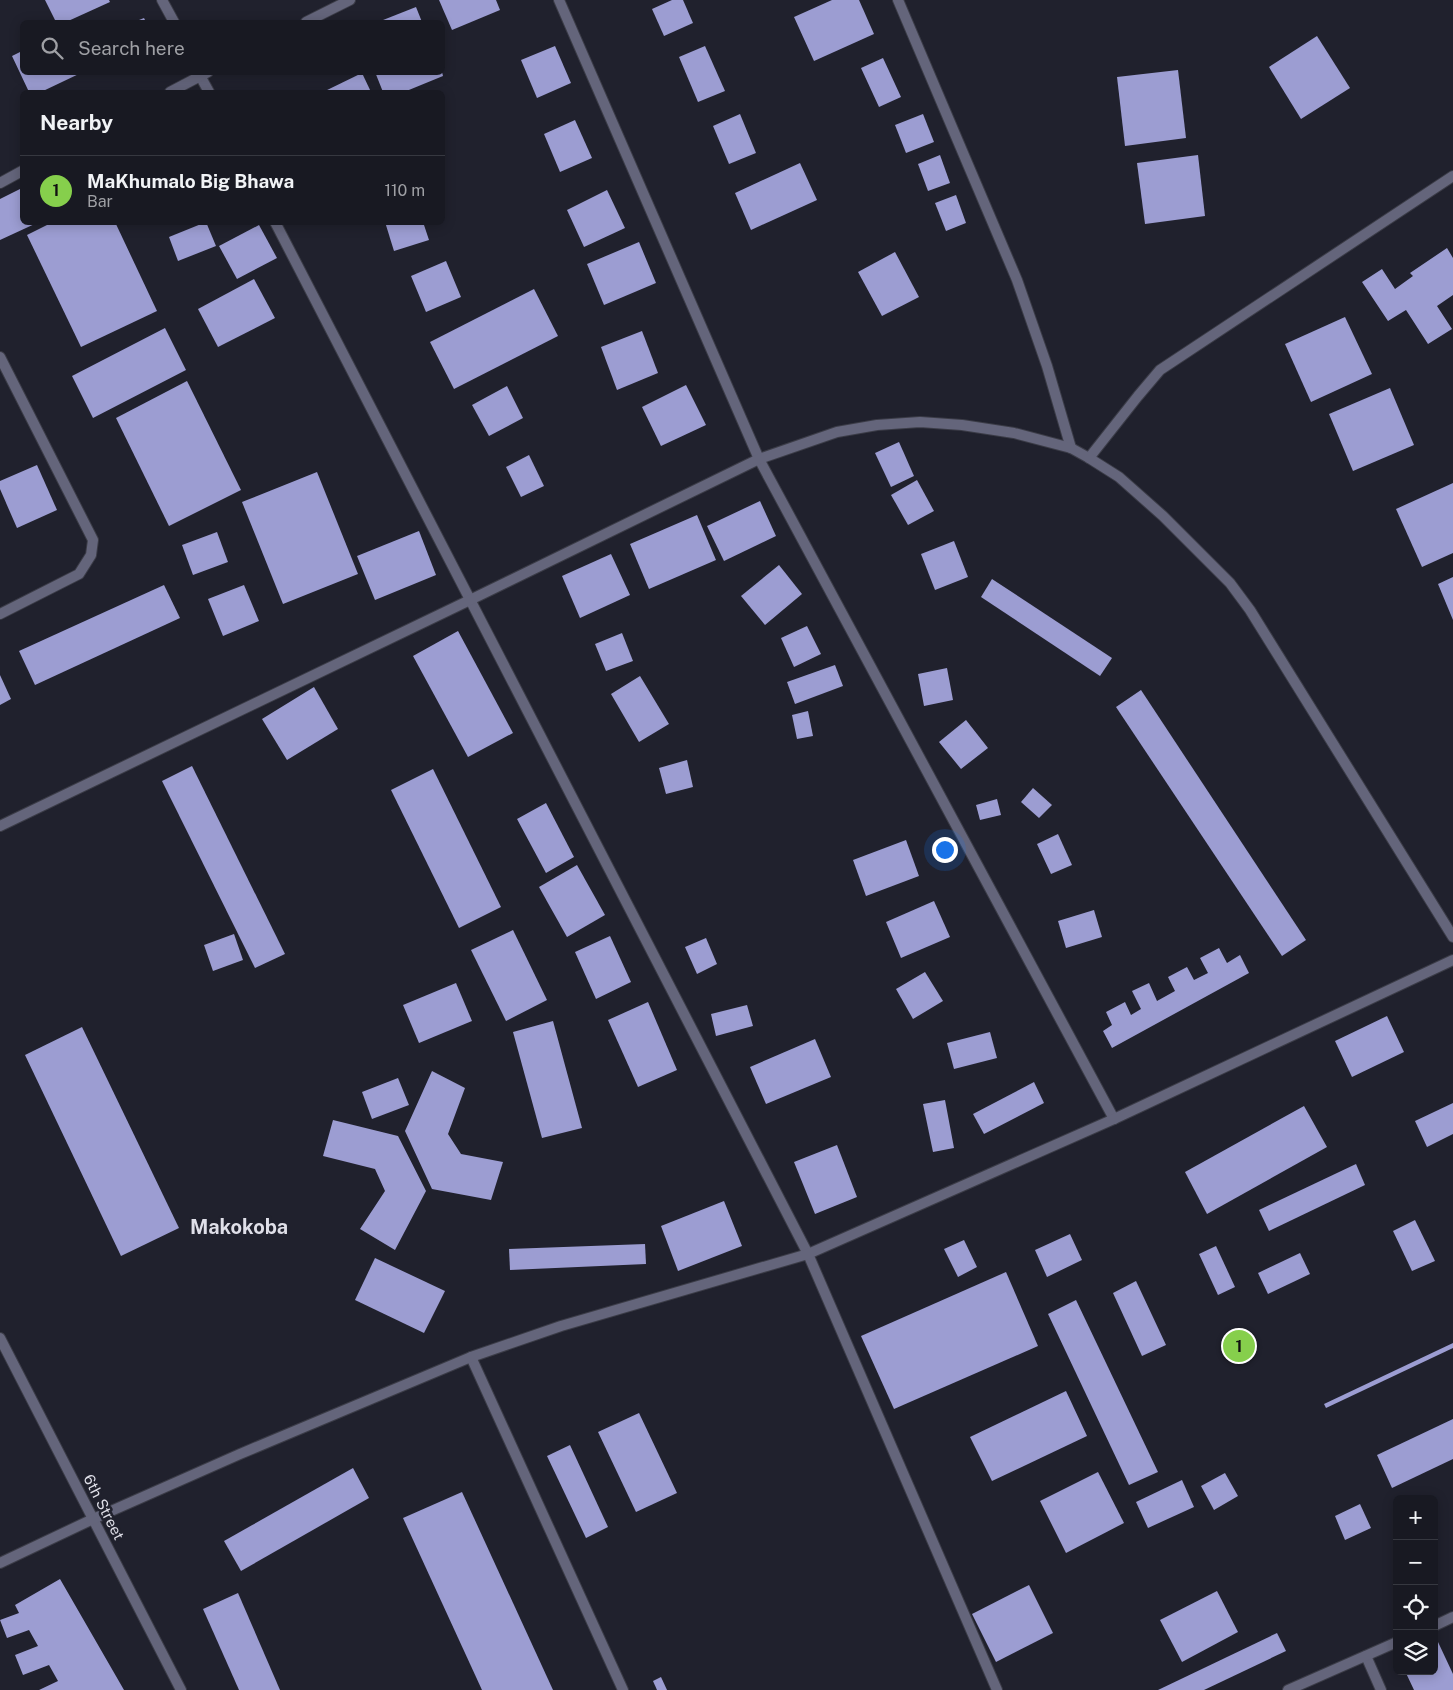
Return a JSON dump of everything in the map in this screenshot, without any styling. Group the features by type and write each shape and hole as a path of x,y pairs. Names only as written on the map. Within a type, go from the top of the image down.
{"street":[{"path":"162,0 173,20"},
{"path":"310,20 350,0"},
{"path":"559,0 758,459 1114,1119"},
{"path":"898,0 1017,280 1047,366 1071,448"},
{"path":"174,90 200,75"},
{"path":"202,75 208,90"},
{"path":"0,183 20,172"},
{"path":"1089,458 1160,370 1453,176"},
{"path":"277,225 808,1254 997,1690"},
{"path":"0,357 93,540 92,555 79,574 0,614"},
{"path":"0,826 758,459 837,432 877,425 920,422 962,425 1005,432 1071,448 1089,458 1119,478 1149,503 1230,582 1250,610 1453,937"},
{"path":"0,1563 93,1519 240,1454 471,1357 561,1326 808,1254 1114,1119 1453,960"},
{"name":"6th Street","path":"0,1338 181,1690"},
{"path":"471,1357 623,1690"},
{"path":"1438,1624 1453,1617"},
{"path":"1288,1690 1393,1644"},
{"path":"1366,1656 1381,1690"}],"building":[{"path":"45,0 109,0 110,2 70,20 55,20"},
{"path":"439,0 496,0 500,10 452,30"},
{"path":"672,0 683,0 693,23 664,36 652,9"},
{"path":"832,0 859,0 874,34 814,61 794,17"},
{"path":"416,7 421,20 383,20"},
{"path":"1317,36 1350,88 1301,119 1269,67"},
{"path":"555,46 571,83 537,98 521,60"},
{"path":"705,46 725,91 698,102 679,57"},
{"path":"20,52 20,73 12,56"},
{"path":"883,58 901,97 879,107 861,68"},
{"path":"1178,70 1186,138 1125,146 1117,77"},
{"path":"21,75 77,75 45,90 28,90"},
{"path":"358,75 363,75 370,90 327,90"},
{"path":"376,75 443,76 409,90 382,90"},
{"path":"740,114 756,153 729,164 713,126"},
{"path":"923,114 934,142 906,153 895,125"},
{"path":"575,120 592,158 560,172 544,134"},
{"path":"940,155 950,183 928,191 918,164"},
{"path":"1198,155 1205,216 1145,224 1137,163"},
{"path":"800,163 817,200 751,230 735,193"},
{"path":"20,189 20,225 32,225 0,240 0,199"},
{"path":"607,190 625,228 584,247 567,210"},
{"path":"956,195 966,223 946,231 935,203"},
{"path":"47,225 116,225 157,311 81,347 27,235"},
{"path":"199,225 207,225 216,246 178,261 169,237"},
{"path":"259,225 277,258 237,279 219,246"},
{"path":"386,225 424,225 429,240 394,251"},
{"path":"639,242 656,283 604,305 587,264"},
{"path":"1447,248 1453,258 1453,295 1437,306 1452,329 1428,344 1406,310 1388,321 1362,282 1382,269 1395,289 1413,276 1410,273"},
{"path":"895,252 919,297 882,316 858,272"},
{"path":"446,261 461,297 426,312 411,276"},
{"path":"254,279 275,318 218,347 198,309"},
{"path":"534,289 558,336 454,389 430,342"},
{"path":"1345,317 1372,374 1311,402 1285,344"},
{"path":"165,328 186,370 93,418 72,376"},
{"path":"642,331 658,373 617,390 601,347"},
{"path":"187,381 241,490 169,526 116,418"},
{"path":"686,385 706,425 661,446 642,407"},
{"path":"507,386 523,418 489,436 472,405"},
{"path":"1390,388 1414,445 1353,471 1329,414"},
{"path":"899,442 914,476 891,487 875,453"},
{"path":"529,455 544,486 521,497 506,467"},
{"path":"37,465 57,510 17,528 0,489 0,481"},
{"path":"317,472 358,574 283,604 242,502"},
{"path":"917,480 934,511 908,525 891,495"},
{"path":"1453,483 1453,553 1422,567 1396,509"},
{"path":"760,501 776,536 724,561 707,526"},
{"path":"697,515 716,560 649,589 630,544"},
{"path":"419,531 436,575 375,600 357,556"},
{"path":"217,532 228,562 193,575 182,545"},
{"path":"954,541 968,577 935,590 921,554"},
{"path":"611,554 630,595 580,618 562,576"},
{"path":"779,565 802,594 765,625 741,596"},
{"path":"1453,577 1453,620 1438,584"},
{"path":"992,579 1112,658 1100,676 981,597"},
{"path":"164,585 180,618 35,685 19,651"},
{"path":"244,585 259,621 223,636 208,599"},
{"path":"807,626 821,654 794,667 781,638"},
{"path":"458,631 513,733 468,757 413,656"},
{"path":"622,633 633,661 606,671 595,644"},
{"path":"835,665 843,686 795,704 787,682"},
{"path":"947,668 953,700 924,706 918,674"},
{"path":"0,675 11,699 0,705"},
{"path":"640,676 669,724 639,742 611,694"},
{"path":"314,687 338,729 287,760 262,719"},
{"path":"1141,690 1306,940 1282,956 1116,707"},
{"path":"808,711 813,736 797,739 792,715"},
{"path":"966,720 988,748 961,769 939,742"},
{"path":"687,760 693,787 666,794 659,768"},
{"path":"192,766 285,954 255,968 162,781"},
{"path":"433,769 501,907 459,928 391,790"},
{"path":"1033,788 1052,805 1039,818 1021,802"},
{"path":"997,799 1001,815 980,820 976,805"},
{"path":"546,803 574,857 546,873 517,819"},
{"path":"1058,834 1072,865 1051,874 1037,844"},
{"path":"906,840 919,876 866,896 853,860"},
{"path":"577,865 605,915 567,937 539,887"},
{"path":"934,901 950,937 901,958 886,922"},
{"path":"1094,910 1102,937 1066,948 1058,921"},
{"path":"513,930 547,1000 506,1021 471,950"},
{"path":"234,934 243,960 213,971 204,945"},
{"path":"610,936 631,982 596,999 575,952"},
{"path":"706,938 717,964 697,974 685,947"},
{"path":"1219,948 1227,963 1240,955 1249,973 1112,1048 1103,1031 1112,1025 1106,1012 1125,1002 1131,1015 1141,1009 1132,991 1149,983 1157,1001 1175,991 1168,977 1187,967 1194,980 1208,973 1200,958"},
{"path":"925,972 943,1001 913,1019 896,989"},
{"path":"456,983 472,1021 419,1043 403,1005"},
{"path":"648,1002 677,1070 638,1087 608,1020"},
{"path":"747,1005 753,1026 716,1036 711,1014"},
{"path":"1387,1016 1404,1052 1352,1077 1335,1041"},
{"path":"553,1021 582,1128 542,1138 513,1032"},
{"path":"82,1027 179,1228 121,1256 25,1055"},
{"path":"990,1032 997,1058 954,1069 947,1043"},
{"path":"815,1039 831,1077 766,1104 750,1067"},
{"path":"432,1071 465,1088 448,1134 461,1154 503,1162 491,1200 432,1189 405,1131"},
{"path":"398,1078 409,1105 372,1119 362,1092"},
{"path":"1034,1082 1044,1103 984,1134 973,1114"},
{"path":"945,1100 954,1148 933,1152 923,1104"},
{"path":"1453,1103 1453,1134 1427,1147 1415,1121"},
{"path":"1304,1106 1327,1147 1207,1214 1185,1172"},
{"path":"333,1120 398,1136 426,1191 395,1250 360,1229 385,1191 375,1169 323,1156"},
{"path":"837,1145 857,1197 815,1214 794,1162"},
{"path":"1356,1164 1365,1185 1269,1231 1259,1210"},
{"path":"724,1201 742,1246 678,1271 661,1226"},
{"path":"1415,1220 1435,1261 1412,1271 1393,1231"},
{"path":"1070,1234 1082,1260 1047,1277 1035,1250"},
{"path":"964,1240 977,1267 958,1277 944,1249"},
{"path":"645,1244 646,1264 510,1270 509,1249"},
{"path":"1216,1246 1235,1287 1218,1295 1199,1254"},
{"path":"1300,1253 1310,1274 1268,1294 1258,1273"},
{"path":"375,1258 445,1291 424,1333 355,1300"},
{"path":"1006,1272 1038,1346 894,1409 861,1336"},
{"path":"1136,1281 1166,1345 1142,1356 1113,1293"},
{"path":"1076,1300 1158,1472 1129,1485 1048,1314"},
{"path":"1453,1343 1453,1348 1326,1408 1324,1404"},
{"path":"1066,1391 1087,1436 992,1481 970,1437"},
{"path":"639,1413 677,1493 636,1512 598,1432"},
{"path":"1453,1419 1453,1459 1392,1488 1377,1455"},
{"path":"570,1445 608,1527 586,1538 547,1456"},
{"path":"353,1468 369,1498 241,1571 224,1541"},
{"path":"1098,1472 1124,1523 1066,1553 1040,1501"},
{"path":"1225,1473 1238,1496 1214,1510 1201,1486"},
{"path":"1182,1480 1194,1507 1148,1528 1136,1502"},
{"path":"462,1492 553,1690 482,1690 403,1518"},
{"path":"1360,1504 1371,1528 1345,1540 1335,1516"},
{"path":"60,1579 124,1690 39,1690 58,1681 49,1665 23,1675 15,1655 38,1646 29,1630 7,1638 0,1620 19,1613 15,1605"},
{"path":"1029,1585 1053,1633 996,1662 972,1614"},
{"path":"1217,1591 1238,1632 1182,1662 1160,1620"},
{"path":"238,1593 280,1690 239,1690 203,1609"},
{"path":"1277,1633 1286,1651 1204,1690 1158,1690"},
{"path":"1438,1642 1453,1674 1453,1690 1414,1690 1407,1675 1438,1675"},
{"path":"661,1677 667,1690 657,1690 653,1681"}],"place":[{"name":"MaKhumalo Big Bhawa","path":"1239,1346"}],"district":[{"name":"Makokoba","path":"239,1227"}]}
